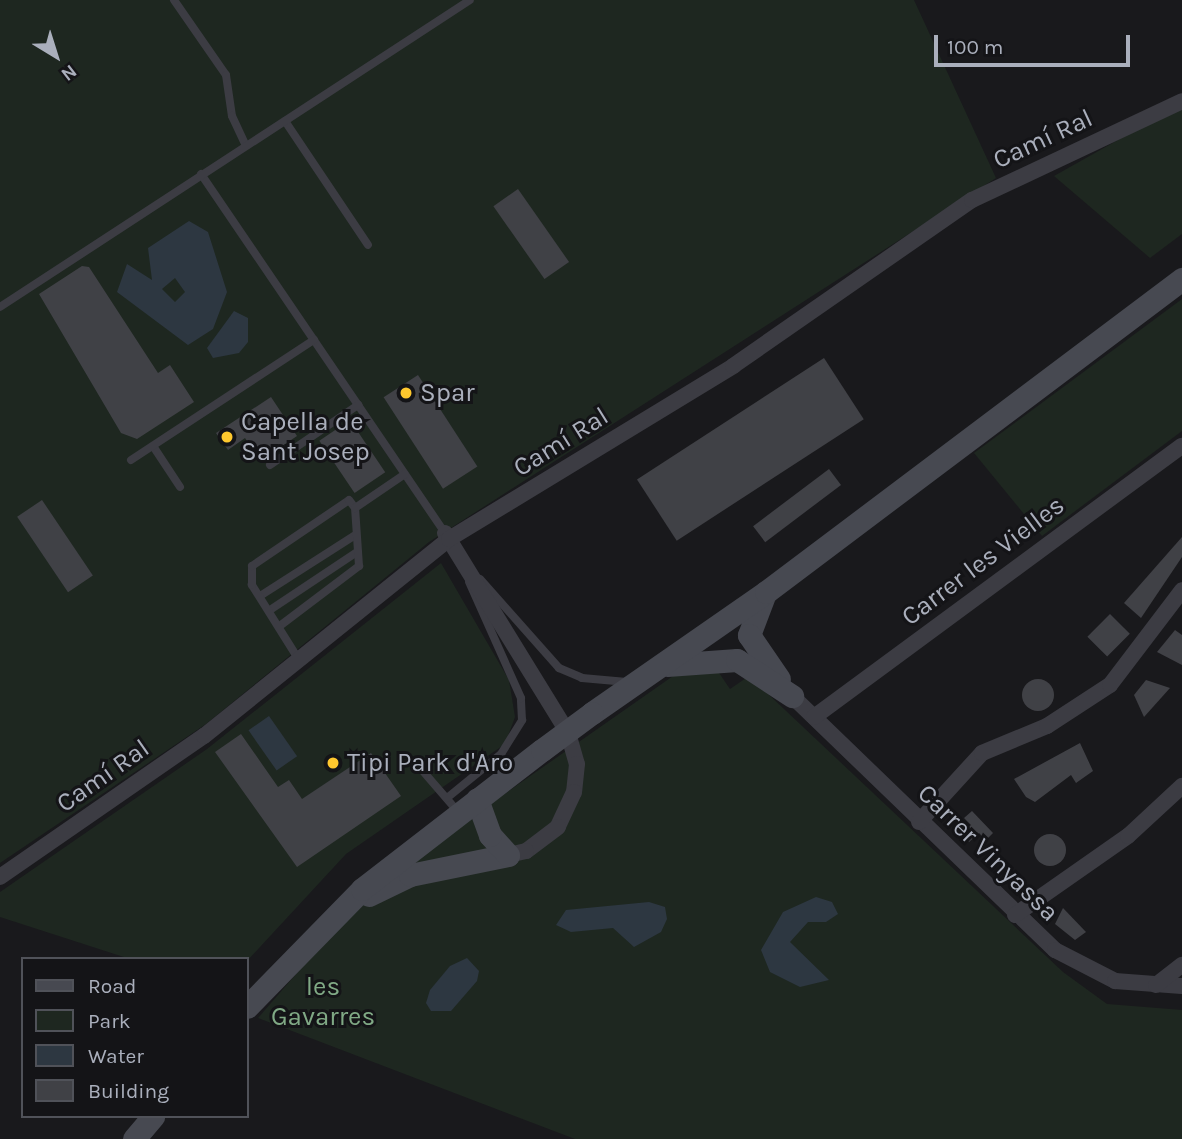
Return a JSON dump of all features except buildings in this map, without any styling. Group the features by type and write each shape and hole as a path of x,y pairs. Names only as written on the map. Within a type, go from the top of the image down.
{"street":[{"name":"Camí Ral","path":"0,877 204,736 447,536 733,366 972,200 1182,101"},
{"path":"248,1006 332,915 461,804 723,623 1177,288"},
{"name":"Carrer les Vielles","path":"814,717 1182,446"},
{"path":"332,915 410,876 526,851 558,827 574,792 577,764 568,733 447,536"},
{"path":"919,822 982,753 1047,726 1110,685 1182,590"},
{"path":"750,635 766,592"},
{"path":"723,623 750,635 792,696"},
{"path":"723,623 737,660 792,696"},
{"path":"660,666 737,660"},
{"name":"Carrer Vinyassa","path":"792,696 1015,915 1085,970 1156,985 1182,986"},
{"path":"1015,915 1128,836 1182,786"},
{"path":"461,804 508,855"},
{"path":"1156,985 1182,965"},
{"path":"134,1139 151,1118"}],"lane":[{"path":"174,0 226,75 232,116 246,146"},
{"path":"0,307 470,0"},
{"path":"285,121 368,245"},
{"path":"201,174 447,536"},
{"path":"131,460 314,340"},
{"path":"270,465 358,405"},
{"path":"153,446 180,487"},
{"path":"355,508 405,474"},
{"path":"281,625 359,566 354,536 359,522 355,508 349,500 253,566 252,584 281,625 299,660"},
{"path":"260,596 354,536"},
{"path":"270,610 357,552"},
{"path":"467,568 559,667 592,680 637,682"},
{"path":"415,762 461,804 501,754 522,720 521,698 473,601 467,568"}],"green space":[{"path":"0,0 914,0 996,178 429,542 206,724 0,863"},
{"path":"1182,104 1182,234 1150,258 1054,176"},
{"path":"1182,299 1182,431 1042,536 974,453"},
{"name":"Tipi Park d'Aro","path":"441,563 509,680 515,717 505,744 346,854 248,960 248,957 124,957 0,917 0,892 207,749"},
{"name":"les Gavarres","path":"715,667 730,689 749,676 1063,972 1107,1004 1182,1010 1182,1139 575,1139 258,1018 342,921 416,856 683,669"}],"water":[{"path":"189,221 208,232 227,292 213,329 188,345 117,292 127,264 152,280 148,248","holes":["175,278 185,292 175,302 162,289"]},
{"path":"234,311 248,318 248,342 239,353 213,358 207,348"},
{"path":"269,716 297,756 277,770 249,730"},
{"path":"816,897 832,902 838,914 826,922 808,922 790,942 829,980 800,987 770,972 761,950 783,912"},
{"path":"649,902 665,907 667,919 661,932 634,947 613,928 571,932 556,925 566,910"},
{"path":"467,958 479,971 477,981 451,1011 431,1011 426,1003 430,990 450,966"}],"place":[{"name":"Spar","path":"406,393"},
{"name":"Capella de Sant Josep","path":"227,437"},
{"name":"Tipi Park d'Aro","path":"333,763"}]}
